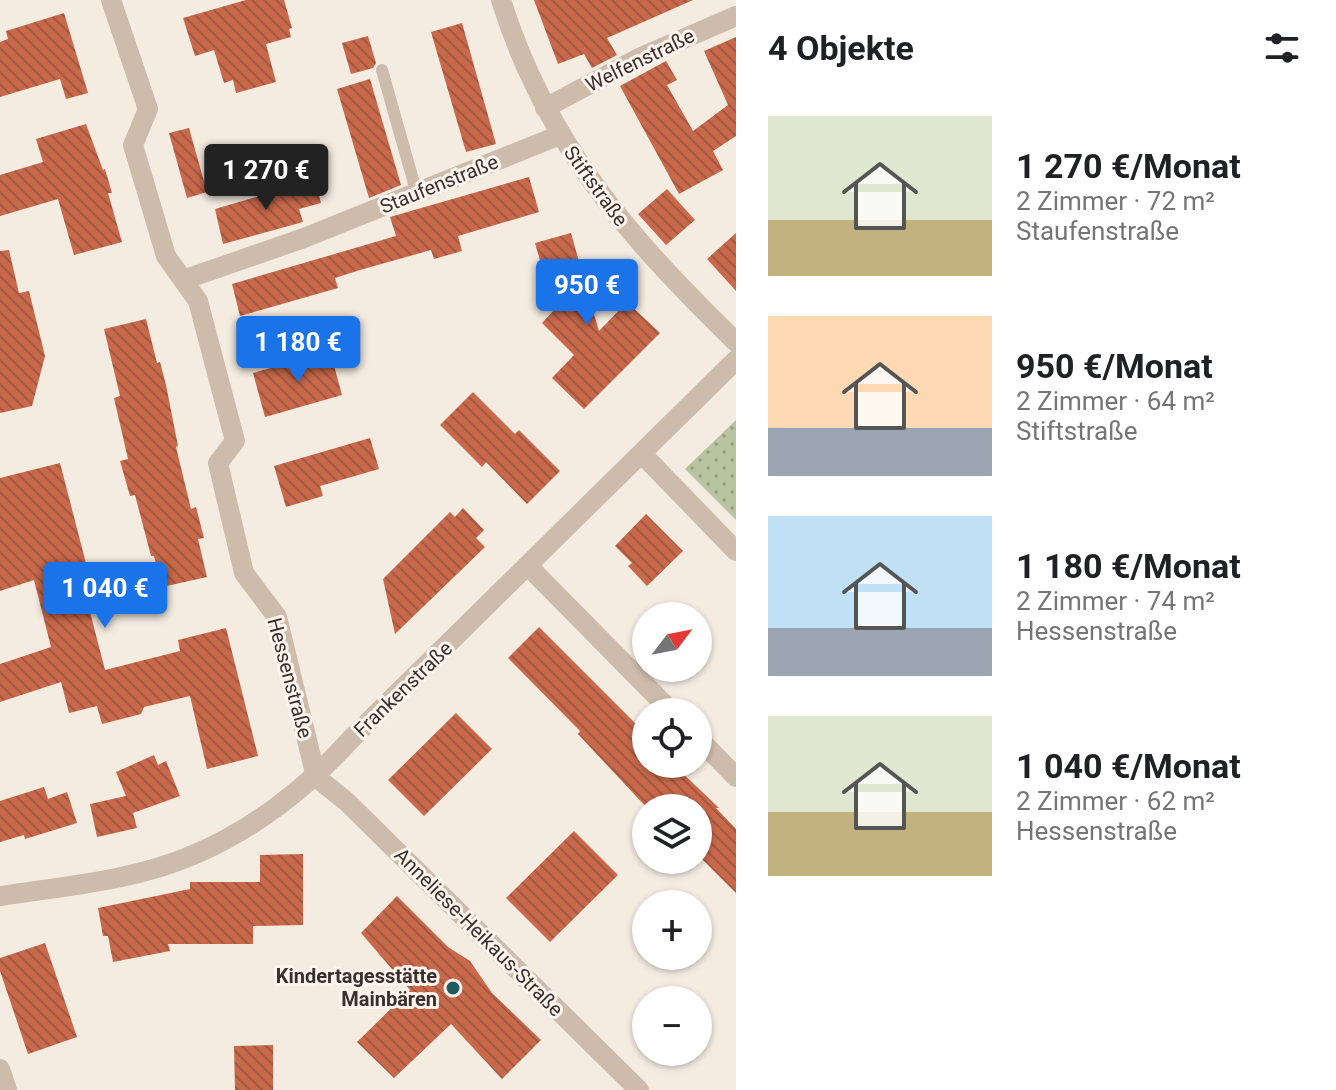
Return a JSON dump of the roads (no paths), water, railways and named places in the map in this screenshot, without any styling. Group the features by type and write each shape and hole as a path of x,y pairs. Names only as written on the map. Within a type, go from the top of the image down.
{"street":[{"name":"Hessenstraße","path":"111,0 148,109 133,145 166,256 198,301 235,441 218,463 244,573 277,617 316,777"},
{"name":"Stiftstraße","path":"501,0 522,60 545,108 598,192 629,232 736,342"},
{"name":"Welfenstraße","path":"545,108 637,59 736,16"},
{"name":"Staufenstraße","path":"183,280 304,238 560,135"},
{"name":"Frankenstraße","path":"0,896 125,876 193,855 248,826 316,777 736,360"},
{"path":"642,454 736,551"},
{"path":"529,567 658,698"},
{"path":"712,752 736,777"},
{"name":"Anneliese-Heikaus-Straße","path":"316,777 347,802 639,1090"},
{"path":"0,1069 7,1090"}],"lane":[{"path":"382,70 417,194"}],"place":[{"name":"Kindertagesstätte Mainbären","path":"453,988"}]}
